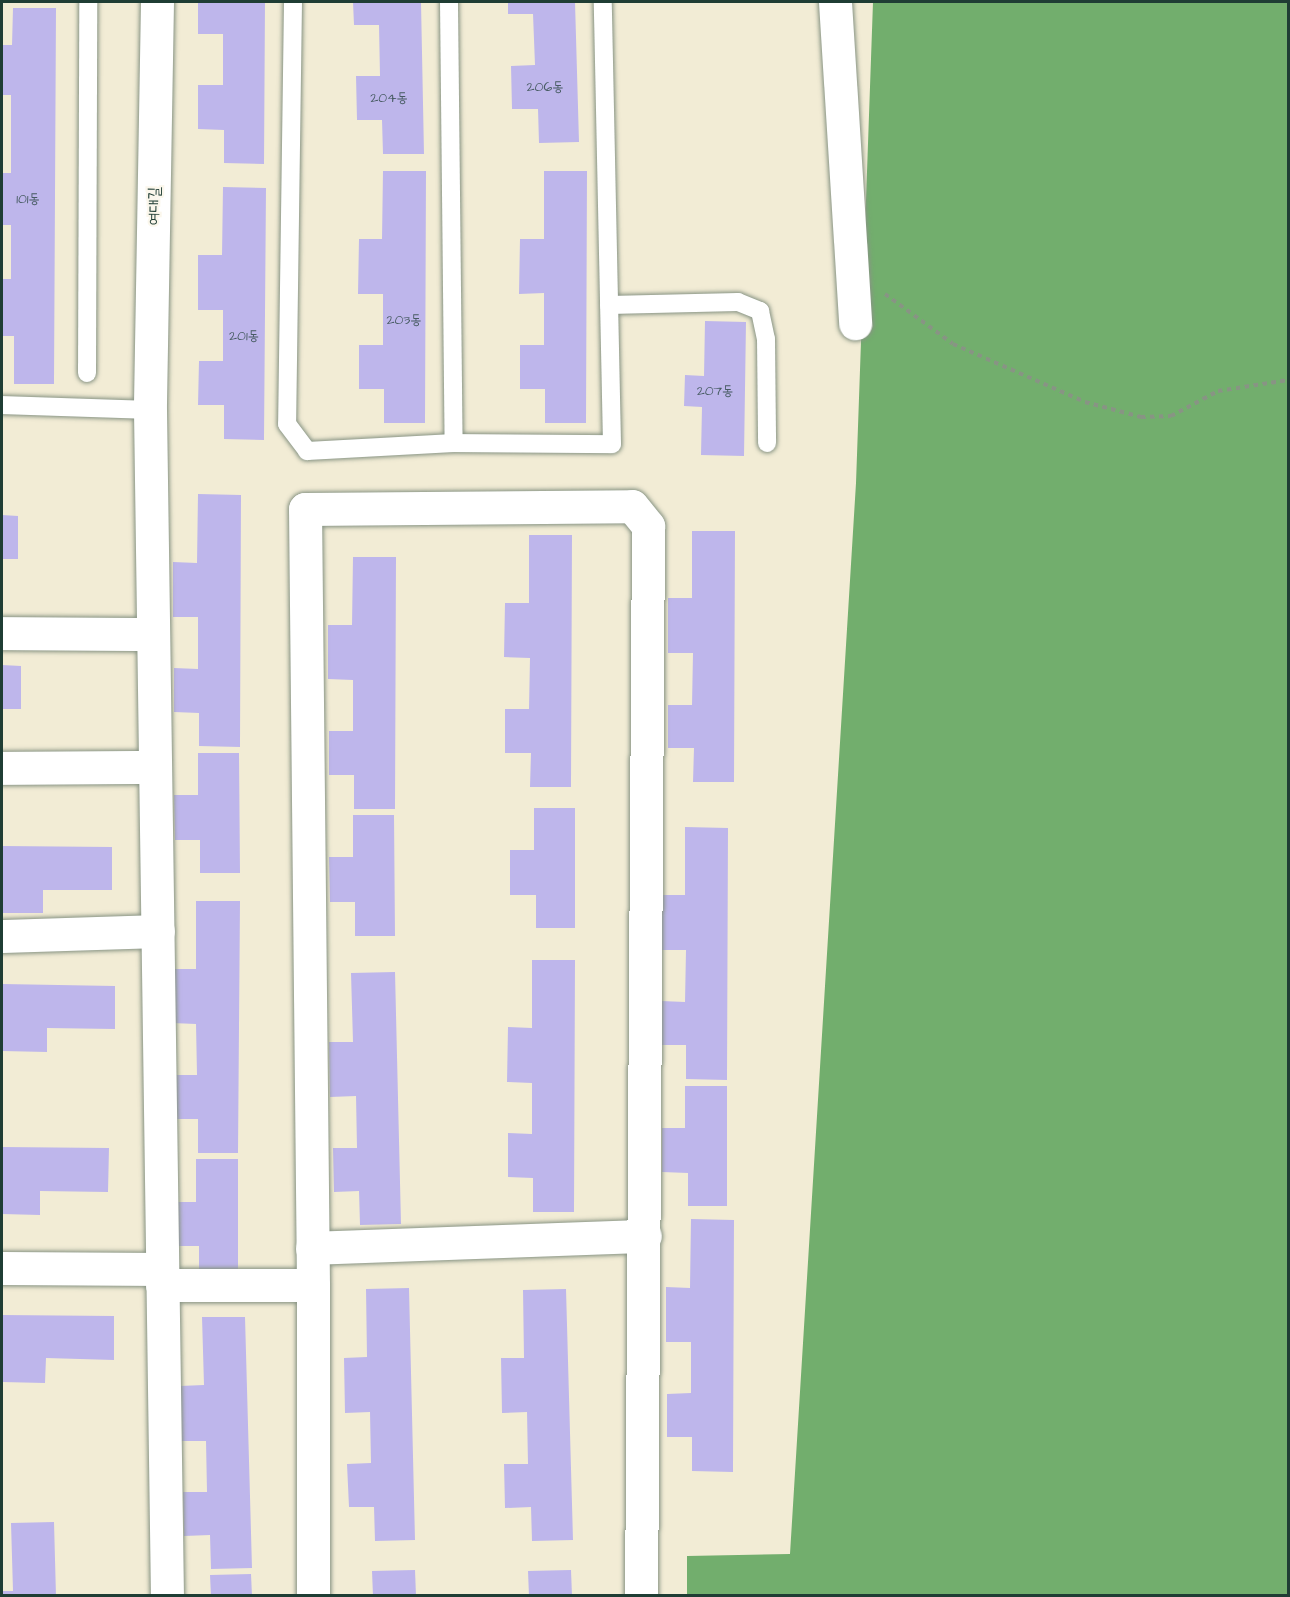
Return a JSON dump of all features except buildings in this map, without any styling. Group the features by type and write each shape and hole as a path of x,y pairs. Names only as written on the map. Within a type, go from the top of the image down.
{"street":[{"name":"여대길","path":"157,2 150,410 167,1596"},
{"path":"835,2 855,323"},
{"path":"313,1596 313,1285 305,509 632,506 648,526 641,1596"},
{"path":"2,633 153,634"},
{"path":"2,768 155,767"},
{"path":"2,936 158,932"},
{"path":"312,1248 645,1236"},
{"path":"2,1268 313,1285"}],"lane":[{"path":"87,373 88,2"},
{"path":"293,2 287,424 307,451 454,443 612,444 603,2"},
{"path":"449,2 454,443"},
{"path":"609,305 738,302 760,311 766,339 766,443"},
{"path":"2,405 150,410"}],"path":[{"path":"850,269 953,344 1085,402 1141,417 1171,416 1218,391 1288,380"}],"green space":[{"path":"873,2 1288,2 1288,1595 687,1596 687,1556 790,1554 856,483"}]}
